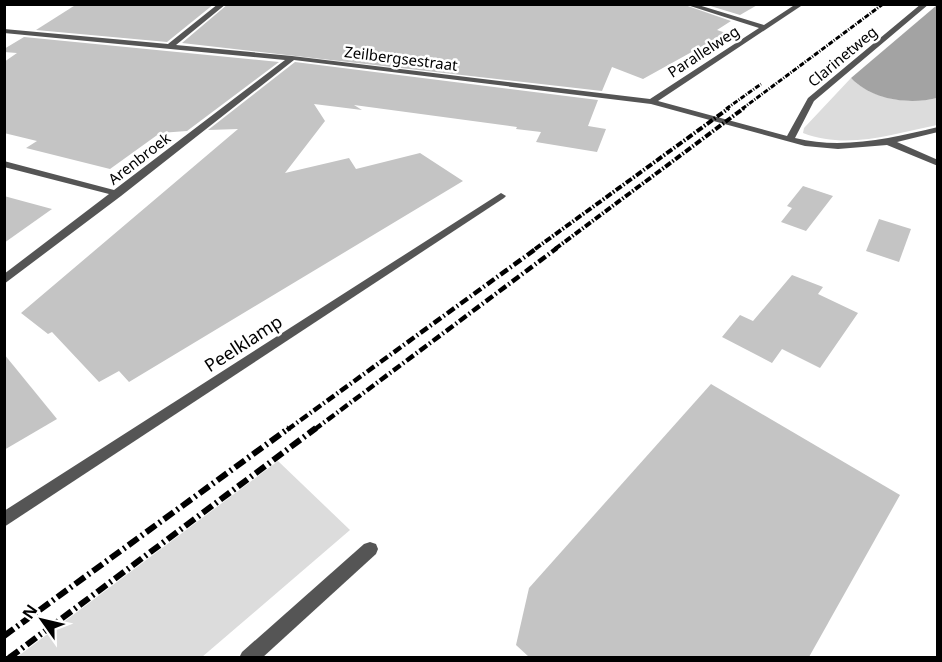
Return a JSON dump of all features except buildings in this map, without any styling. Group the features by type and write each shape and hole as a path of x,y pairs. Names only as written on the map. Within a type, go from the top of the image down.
{"street":[{"path":"170,46 223,4"},
{"path":"687,4 765,28"},
{"name":"Parallelweg","path":"651,102 801,4"},
{"name":"Clarinetweg","path":"789,140 811,100 926,4"},
{"name":"Zeilbergsestraat","path":"4,31 292,58 651,102 789,140 838,146 888,142 938,129"},
{"name":"Arenbroek","path":"4,280 292,58"},
{"path":"888,142 938,164"},
{"path":"4,164 118,194"},
{"name":"Peelklamp","path":"4,520 501,196"},
{"path":"248,657 370,549"}],"shaded area":[{"path":"937,5 937,98 915,101 891,99 869,91 851,78"},
{"path":"851,78 869,91 891,98 915,101 937,98 937,125 870,139 837,140 803,133 804,128"},
{"path":"278,461 350,530 202,657 17,657"}],"railway":[{"path":"742,109 883,4"},
{"path":"726,109 761,84"},
{"path":"535,249 729,108"},
{"path":"555,249 744,108"},
{"path":"287,430 537,248"},
{"path":"314,430 557,248"},
{"path":"4,636 289,428"},
{"path":"9,658 316,428"}]}
